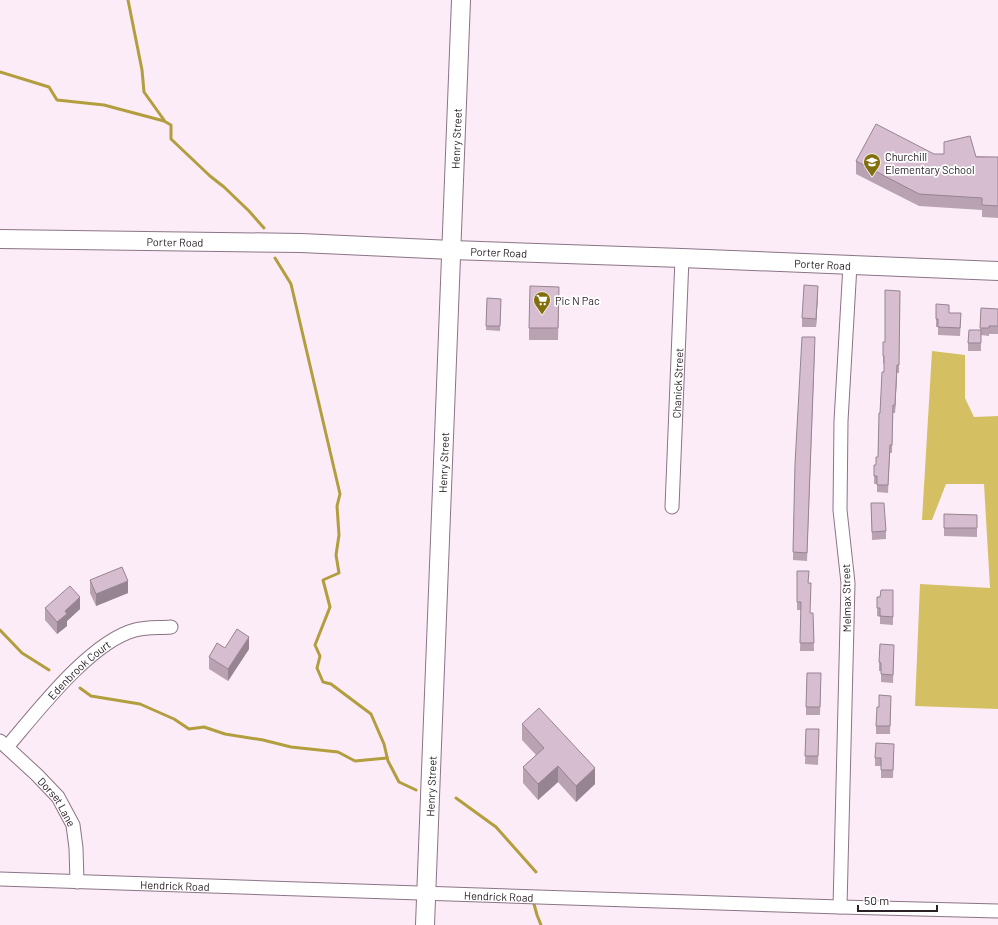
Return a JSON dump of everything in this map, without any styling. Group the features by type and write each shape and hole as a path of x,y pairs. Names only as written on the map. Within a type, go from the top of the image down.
{"street":[{"name":"Henry Street","path":"425,925 461,0"},
{"name":"Porter Road","path":"0,239 301,243 998,271"},
{"name":"Chanick Street","path":"672,507 682,258"},
{"name":"Melmax Street","path":"840,907 848,583 840,510 840,458 850,265"},
{"name":"Edenbrook Court","path":"4,744 58,687 89,657 110,641 135,630 171,627"},
{"name":"Dorset Lane","path":"4,744 58,797 73,825 76,848 77,882"},
{"name":"Hendrick Road","path":"0,879 998,911"}],"shaded area":[{"path":"932,351 965,355 965,398 974,417 998,416 998,709 915,706 920,584 990,588 984,484 946,484 932,520 922,520"}],"building":[{"path":"876,124 934,154 944,154 944,142 970,136 976,157 998,157 998,206 982,205 982,198 919,194 856,161"},
{"path":"804,285 818,286 816,319 802,318"},
{"path":"530,286 559,287 558,328 529,328"},
{"path":"885,290 900,291 899,365 897,365 895,405 893,405 892,445 890,445 888,485 877,485 877,476 874,476 874,465 876,465 876,457 878,457 879,413 882,372 884,372 883,342 885,342"},
{"path":"487,298 501,299 500,326 486,326"},
{"path":"936,304 949,305 949,313 961,313 960,328 938,327 938,319 936,319"},
{"path":"981,308 998,309 998,326 980,328"},
{"path":"969,330 981,330 981,343 968,343"},
{"path":"802,337 815,337 807,553 793,552 795,464"},
{"path":"871,503 884,503 886,531 872,532"},
{"path":"944,514 977,515 977,528 944,528"},
{"path":"122,567 128,581 96,594 90,580"},
{"path":"797,571 809,571 808,583 811,583 810,613 813,613 814,643 800,643 801,602 797,602"},
{"path":"70,586 80,597 65,611 67,614 57,622 45,608"},
{"path":"881,590 893,590 893,617 880,616 880,608 877,608 877,597 880,597"},
{"path":"237,629 249,637 228,669 209,657 217,643 225,648"},
{"path":"880,644 894,645 893,675 881,674 881,663 879,662"},
{"path":"807,673 821,673 820,707 806,707"},
{"path":"879,695 891,696 890,726 876,726"},
{"path":"539,708 595,768 576,786 558,766 538,784 523,767 544,748 522,724"},
{"path":"806,729 819,729 818,756 805,756"},
{"path":"876,743 894,744 893,770 881,770 881,758 875,758"}],"waterway":[{"path":"128,0 142,70 144,92 164,120"},
{"path":"0,72 49,87 57,100 104,105 164,121 171,125 171,139 210,176 224,187 264,228"},
{"path":"275,258 291,284 340,494 337,506 339,535 336,555 339,573 323,580 330,607 315,645 320,656 317,668 323,682 331,684 371,714 384,744 388,761 399,782 416,790"},
{"path":"0,630 22,653 49,670"},
{"path":"80,688 91,696 140,704 174,719 189,729 204,727 225,734 263,740 291,747 338,752 355,761 387,758"},
{"path":"456,798 496,827 536,872"},
{"path":"534,904 541,925"}],"place":[{"name":"Churchill Elementary School","path":"872,177"},
{"name":"Pic N Pac","path":"542,315"}]}
